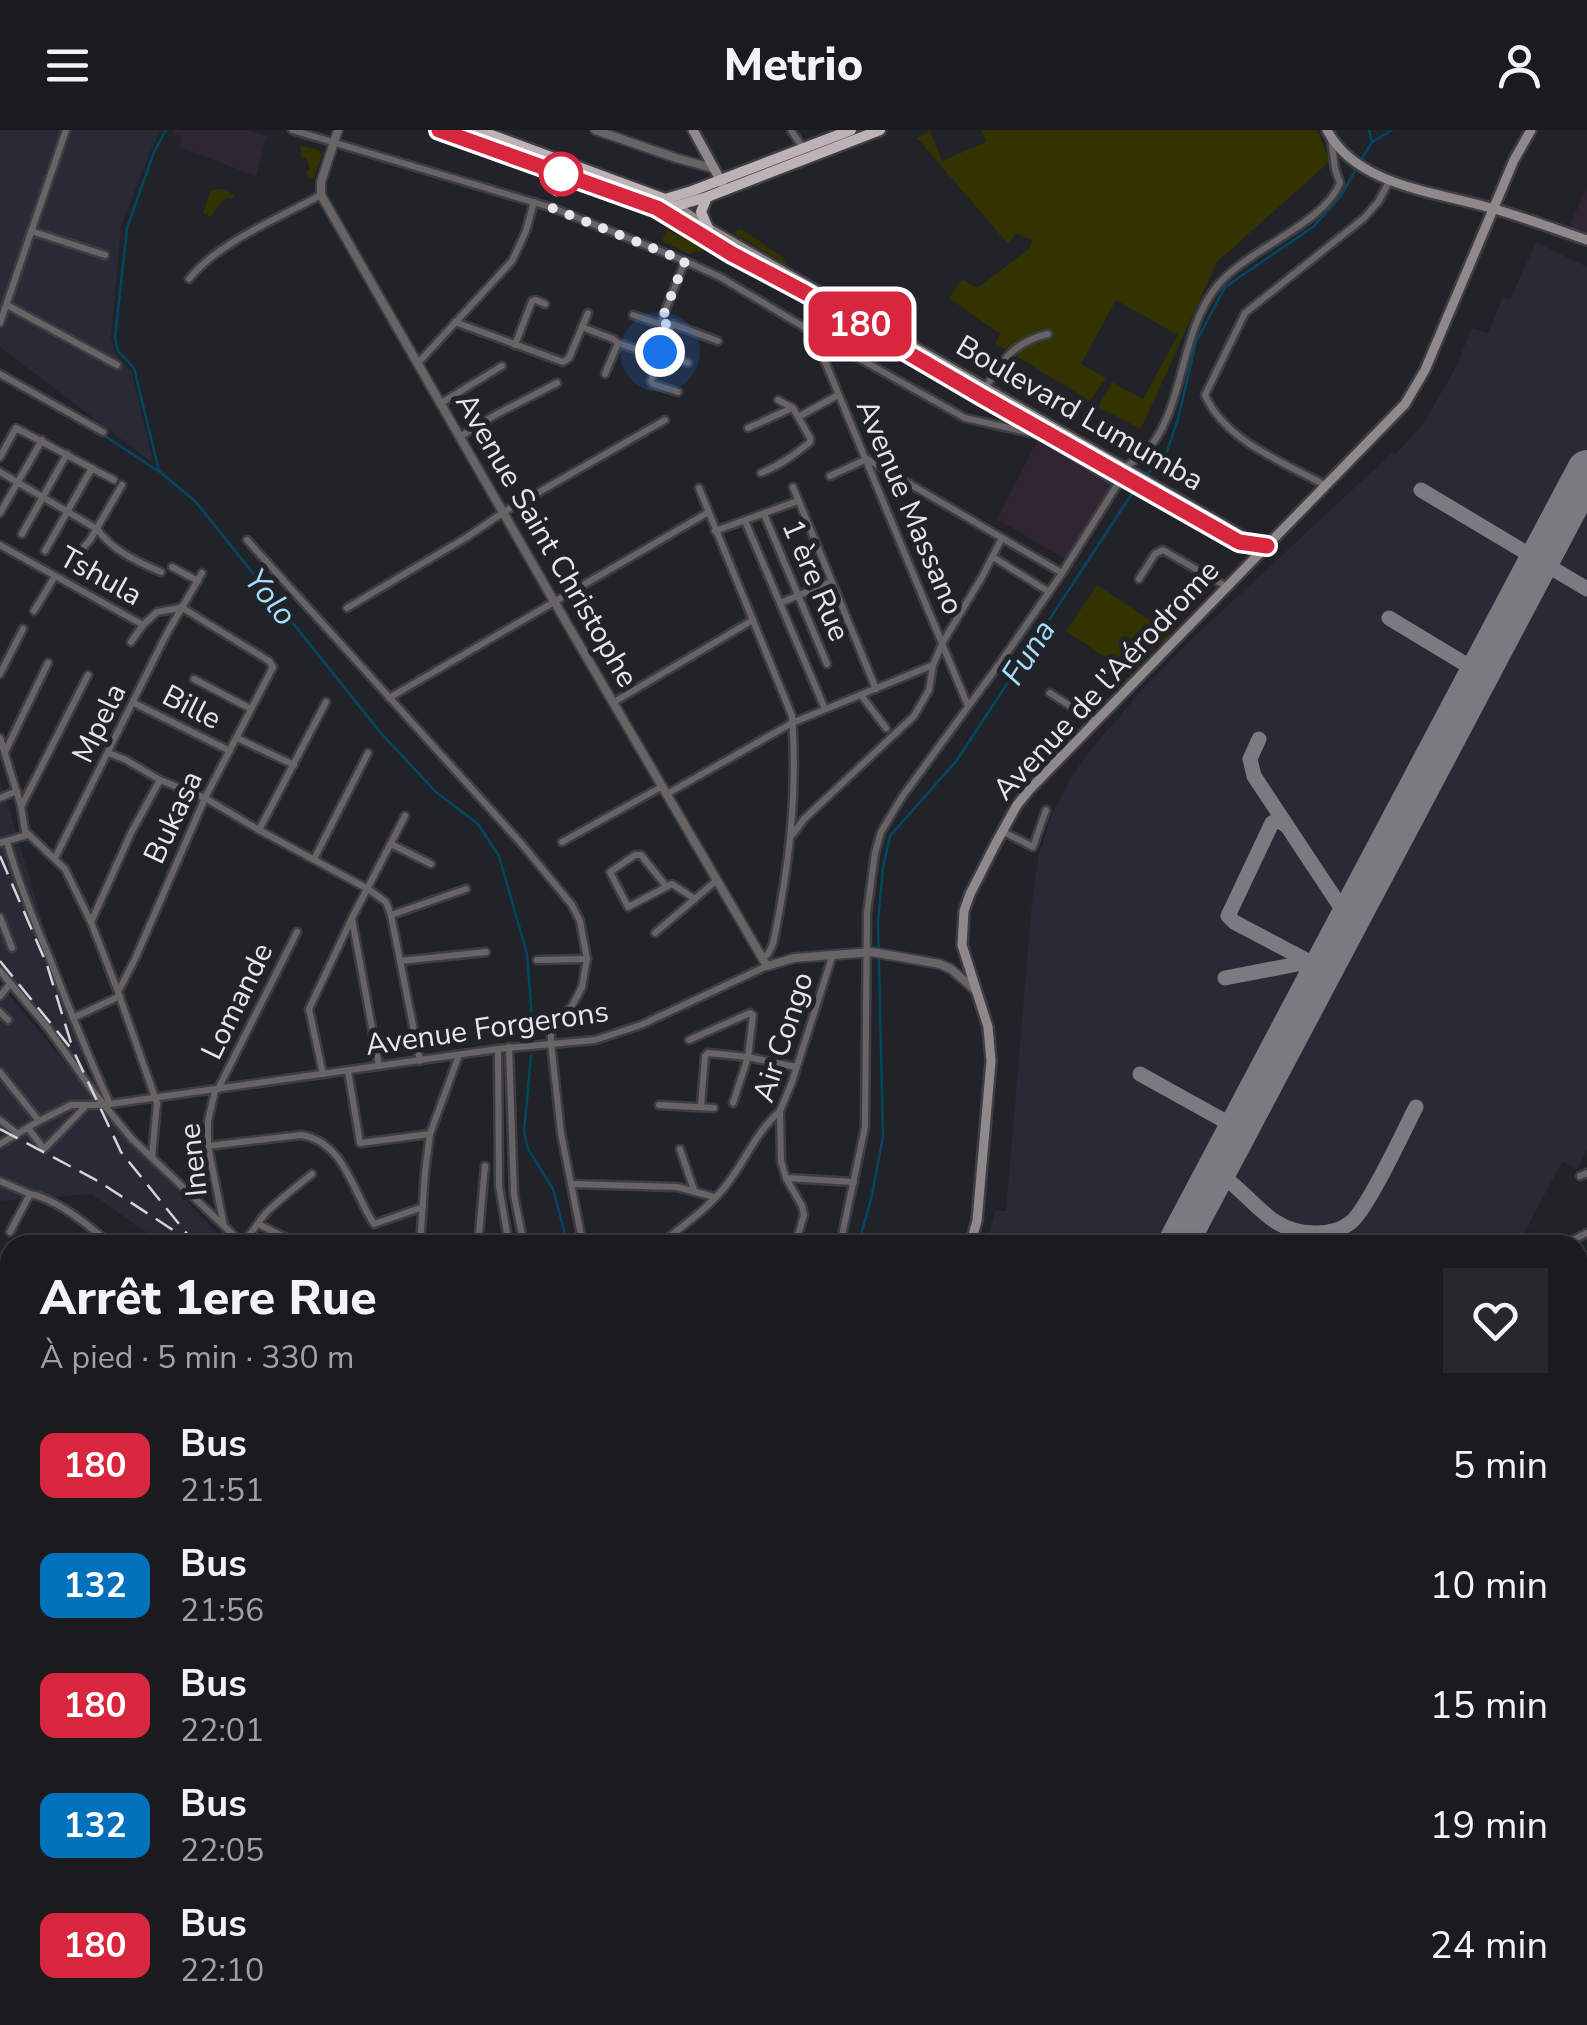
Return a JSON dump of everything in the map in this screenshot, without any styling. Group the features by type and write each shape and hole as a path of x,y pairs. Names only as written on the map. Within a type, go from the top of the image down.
{"highway":[{"name":"Boulevard Lumumba","path":"439,130 676,206"},
{"name":"Boulevard Lumumba","path":"478,130 661,203"},
{"path":"676,206 708,197 723,185 851,130"},
{"path":"661,203 880,130"},
{"path":"708,197 701,212 708,228"}],"main road":[{"path":"693,130 723,185"},
{"name":"Avenue de l’Aérodrome","path":"973,1235 991,1061 988,1027 962,946 964,911 1002,830 1030,789 1396,416 1416,388 1514,160 1531,130"},
{"path":"1329,134 1348,156 1390,180 1587,240"},
{"name":"Boulevard Lumumba","path":"661,203 698,234 983,391"},
{"name":"Boulevard Lumumba","path":"676,206 1125,476 1243,541 1271,542"},
{"path":"1243,541 1250,562"}],"street":[{"path":"0,323 66,130"},
{"path":"292,130 534,202 685,261 720,277 964,418 1040,436 1125,476"},
{"path":"189,278 222,248 322,195 321,182 338,130"},
{"path":"595,130 712,168"},
{"path":"796,132 803,148"},
{"path":"842,1235 865,1127 866,913 882,832 902,797 1161,428 1189,339 1217,285 1259,250 1304,221 1336,192 1340,182 1329,134"},
{"path":"1327,486 1232,432 1205,395 1245,313 1364,218 1390,180"},
{"name":"Avenue Saint Christophe","path":"322,195 764,962"},
{"path":"418,362 512,261 534,202"},
{"path":"31,230 106,255"},
{"path":"660,324 685,261"},
{"path":"515,345 532,301 546,304"},
{"path":"6,305 117,364"},
{"path":"455,322 562,362 569,358 588,312"},
{"path":"633,314 718,340"},
{"path":"672,324 652,383 678,392"},
{"path":"582,327 618,343 688,363"},
{"name":"Avenue Massano","path":"814,334 968,706"},
{"path":"983,391 1009,353 1048,334"},
{"path":"605,374 618,343"},
{"path":"441,403 502,366"},
{"path":"0,374 103,432"},
{"path":"460,436 556,383"},
{"path":"798,417 838,395"},
{"path":"761,473 786,462 810,442 793,408 778,400"},
{"path":"748,428 793,408"},
{"path":"347,608 665,420"},
{"path":"0,458 16,428 114,480"},
{"path":"0,514 42,440"},
{"path":"22,534 67,454"},
{"path":"830,476 868,458 1062,573"},
{"path":"45,550 92,468"},
{"path":"0,472 97,528 107,542 131,559 160,572"},
{"path":"73,560 122,486"},
{"path":"792,487 876,689"},
{"path":"699,488 791,710 792,834 773,944 764,962"},
{"path":"716,531 798,501"},
{"path":"389,698 707,513"},
{"name":"1 ère Rue","path":"764,514 827,664"},
{"path":"745,521 825,709"},
{"path":"792,834 914,716 929,690 932,664 942,642 1002,538"},
{"path":"247,540 560,890 580,921 587,959 582,987 572,1006 552,1028 550,1043 560,1133 581,1235"},
{"name":"Tshula","path":"0,545 143,624 157,612 181,608"},
{"path":"1139,579 1155,554 1163,550 1228,587"},
{"path":"993,557 1048,592"},
{"name":"Mpela","path":"55,858 200,577 172,567"},
{"path":"34,611 55,576"},
{"path":"780,604 831,582"},
{"name":"Bukasa","path":"119,994 205,798 273,667 181,608"},
{"path":"614,702 753,620"},
{"path":"131,642 143,624"},
{"path":"0,674 23,629"},
{"path":"5,752 48,663"},
{"path":"562,842 792,722 932,664"},
{"path":"21,806 88,675"},
{"path":"194,679 251,709"},
{"path":"1050,693 1095,722"},
{"path":"861,695 886,728"},
{"path":"259,830 326,702"},
{"name":"Bille","path":"134,703 230,751"},
{"path":"0,738 27,835 65,869 119,994 155,1098 152,1159"},
{"path":"237,738 294,764"},
{"path":"109,753 205,798 368,888 386,902 420,1061"},
{"path":"314,859 368,753"},
{"path":"0,770 9,766"},
{"path":"91,922 130,833 160,780"},
{"path":"0,798 17,792"},
{"path":"1002,830 1033,846 1046,810"},
{"path":"323,1074 309,1009 405,816"},
{"path":"27,835 4,842 107,1105"},
{"path":"391,844 430,864"},
{"path":"666,886 641,855 610,872 628,907 672,884 695,899"},
{"path":"655,933 717,880"},
{"path":"391,915 466,888"},
{"path":"0,917 12,948"},
{"path":"352,918 380,1066"},
{"name":"Lomande","path":"217,1090 297,932"},
{"path":"400,961 486,952"},
{"name":"Avenue Forgerons","path":"0,1144 71,1105 107,1105 498,1049 596,1040 641,1025 764,962 868,952 940,964 974,989"},
{"name":"Air Congo","path":"798,1235 804,1215 781,1161 780,1111 833,954"},
{"path":"536,960 587,959"},
{"path":"0,971 152,1159 230,1235"},
{"path":"0,996 10,984"},
{"path":"73,1018 119,994"},
{"path":"0,1012 8,1020"},
{"path":"689,1040 750,1012 754,1018 748,1057 733,1103"},
{"path":"509,1048 514,1194 522,1235"},
{"path":"498,1049 499,1186 508,1235"},
{"path":"701,1106 706,1054 748,1057 796,1067"},
{"path":"421,1235 430,1134 460,1055"},
{"path":"348,1071 360,1143 430,1134"},
{"path":"0,1072 39,1121"},
{"name":"Inene","path":"217,1090 208,1121 208,1146 224,1227"},
{"path":"660,1105 714,1108"},
{"path":"28,1128 44,1149 86,1107"},
{"path":"671,1235 725,1187 780,1111"},
{"path":"0,1120 18,1134"},
{"path":"208,1146 302,1135 320,1140 335,1151 374,1224 423,1206"},
{"path":"680,1149 694,1191"},
{"path":"479,1235 485,1166"},
{"path":"250,1235 272,1207 312,1174"},
{"path":"786,1178 854,1182"},
{"path":"0,1182 57,1204 98,1235"},
{"path":"571,1184 677,1187 715,1197"},
{"path":"10,1232 30,1194"},
{"path":"258,1224 281,1235"}],"shaded area":[{"path":"0,130 161,130 121,227 111,338 115,353 132,372 154,464 0,347"},
{"path":"247,130 267,136 256,176 179,147 182,137 172,133"},
{"path":"981,130 1317,130 1330,161 1217,262 1141,429 1098,407 1112,382 1143,399 1178,335 1116,300 1081,364 1106,378 1090,401 995,343 1000,334 949,298 962,279 977,288 1029,249 1033,240 1016,234 1008,244 917,138 930,131 942,161 986,142"},
{"path":"300,145 322,154 314,179 306,172 310,169 306,158 302,158"},
{"path":"1587,187 1587,236 1568,229"},
{"path":"224,189 233,198 225,198 210,217 203,213 211,190"},
{"path":"741,229 781,256 790,267 732,232"},
{"path":"667,230 708,249 689,254 662,241"},
{"path":"1536,242 1587,267 1587,1149 1578,1169 1562,1162 1524,1233 1528,1235 989,1235 995,1211 1006,1211 1039,854 1051,817 1072,776 1142,690 1196,635 1393,452 1396,454 1423,424 1455,369 1472,328 1488,333 1503,297 1510,300"},
{"path":"1040,435 1118,483 1066,560 997,519"},
{"path":"1097,585 1172,635 1146,656 1133,676 1066,631"},
{"path":"0,779 17,835 87,1073 0,969"},
{"path":"0,984 114,1122 218,1235 150,1235 92,1194 0,1201"}],"waterway":[{"name":"Yolo","path":"166,130 154,152 127,228 115,337 118,351 134,368 159,471 196,502 380,732 436,792 478,824 499,856 527,954 533,1032"},
{"name":"Funa","path":"1360,162 1372,142 1369,130"},
{"path":"1372,142 1392,130"},
{"name":"Funa","path":"1146,475 1165,457 1196,342 1225,287 1313,227 1341,196 1356,169"},
{"path":"0,379 16,387"},
{"path":"102,434 158,471"},
{"name":"Funa","path":"861,1235 883,1137 878,921 890,836 957,760 1135,489"},
{"name":"Yolo","path":"531,1056 524,1132 528,1149 553,1189 565,1235"}],"taxiway":[{"path":"1421,490 1587,589"},
{"path":"1389,618 1480,673"},
{"path":"1259,739 1250,759 1254,776 1338,903 1352,914"},
{"path":"1285,825 1279,820 1272,823 1228,916 1323,969"},
{"path":"1225,978 1308,962"},
{"path":"1140,1074 1239,1129"},
{"path":"1216,1172 1284,1226 1303,1232 1333,1231 1350,1223 1366,1203 1416,1107"}],"runway":[{"path":"1182,1235 1587,470"}],"railway":[{"path":"0,856 47,965 71,1043"},
{"path":"0,961 74,1052 121,1152 188,1235"},
{"path":"0,1129 98,1181 179,1234"}],"bus line":[{"name":"180","path":"439,130 657,208 1239,542 1267,546"}],"route":[{"path":"561,174 552,208 685,261 660,324 672,324 660,352"}]}
